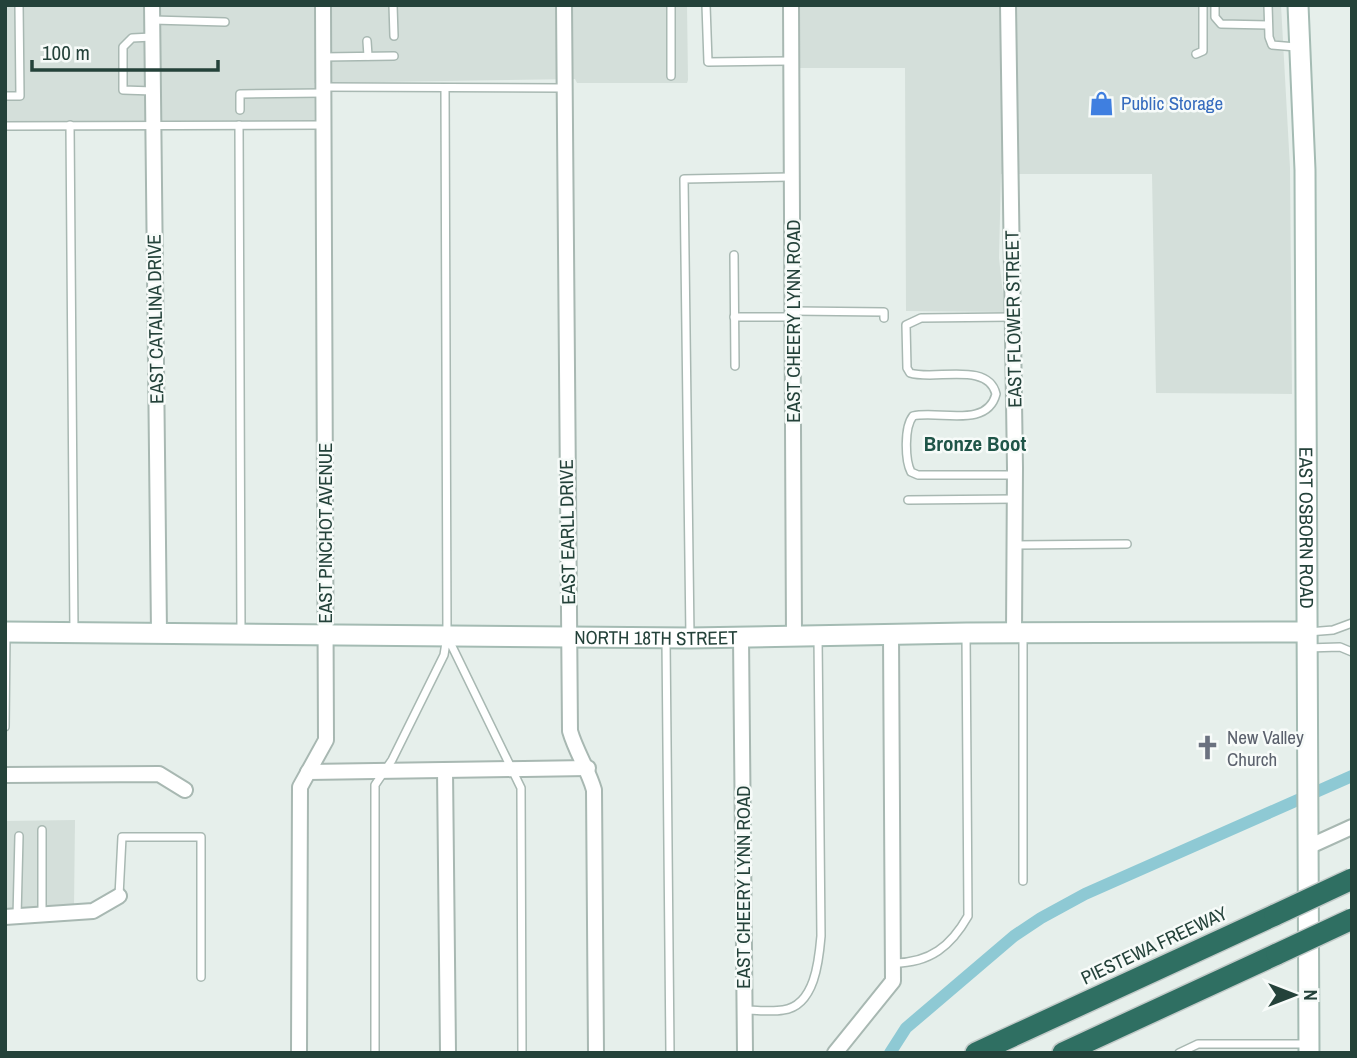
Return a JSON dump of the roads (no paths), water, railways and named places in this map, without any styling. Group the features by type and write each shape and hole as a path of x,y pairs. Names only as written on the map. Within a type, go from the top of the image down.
{"highway":[{"name":"PIESTEWA FREEWAY","path":"976,1053 1352,879"},
{"path":"1063,1053 1352,919"},
{"path":"966,1053 1005,1039"}],"street":[{"name":"EAST PINCHOT AVENUE","path":"299,1053 299,794 326,740 323,5"},
{"name":"EAST EARLL DRIVE","path":"564,5 570,731 575,751 587,768 594,790 596,1053"},
{"name":"EAST CHEERY LYNN ROAD","path":"790,5 794,637"},
{"name":"EAST FLOWER STREET","path":"1008,5 1018,633"},
{"name":"EAST OSBORN ROAD","path":"1298,5 1305,170 1309,1048"},
{"name":"EAST CATALINA DRIVE","path":"152,13 159,632"},
{"name":"NORTH 18TH STREET","path":"6,632 690,638 1018,633 1307,640"},
{"path":"835,1053 893,985 891,635"},
{"name":"EAST CHEERY LYNN ROAD","path":"741,637 745,1053"},
{"path":"308,772 587,768"},
{"path":"445,770 448,1053"},
{"path":"5,775 159,774 186,790"},
{"path":"1308,848 1352,827"},
{"path":"11,916 93,911 120,896"}],"lane":[{"path":"5,96 20,96 19,5"},
{"path":"393,5 394,36"},
{"path":"670,76 671,5"},
{"path":"706,5 708,62 791,61"},
{"path":"1196,54 1203,51 1204,44 1203,5"},
{"path":"1215,5 1217,22 1221,24 1268,25"},
{"path":"1268,5 1272,44 1301,47"},
{"path":"152,13 225,22"},
{"path":"152,37 132,38 122,47 122,90 153,91"},
{"path":"367,41 368,56"},
{"path":"323,57 394,56"},
{"path":"375,1053 375,785 444,655 447,636 445,88"},
{"path":"240,110 240,94 323,90 564,88"},
{"path":"70,125 74,633"},
{"path":"239,125 241,634"},
{"path":"5,126 323,125"},
{"path":"690,638 684,179 792,177"},
{"path":"734,255 735,366"},
{"path":"734,317 884,312 884,318"},
{"path":"1013,317 920,318 906,326 910,373 979,376 990,381 996,394 991,406 981,413 913,416 908,426 908,465 911,472 918,475 1015,474"},
{"path":"996,394 1014,394"},
{"path":"908,500 1015,499"},
{"path":"1015,545 1127,544"},
{"path":"1307,640 1352,623"},
{"path":"5,727 6,632"},
{"path":"894,963 916,962 936,954 956,938 968,916 966,633"},
{"path":"1018,633 1023,881"},
{"path":"447,636 521,788 522,1053"},
{"path":"666,637 670,1053"},
{"path":"744,1010 792,1008 805,997 818,968 821,936 818,637"},
{"path":"1307,640 1352,652"},
{"path":"42,831 42,915"},
{"path":"11,916 19,836"},
{"path":"120,896 122,837 201,837 201,977"},
{"path":"1179,1053 1198,1044 1309,1048"}],"waterway":[{"path":"890,1053 906,1028 1014,936 1041,918 1085,894 1352,776"}],"place":[{"name":"Public Storage","path":"1101,103"},
{"name":"New Valley Church","path":"1207,748"}],"district":[{"name":"Bronze Boot","path":"975,444"}]}
